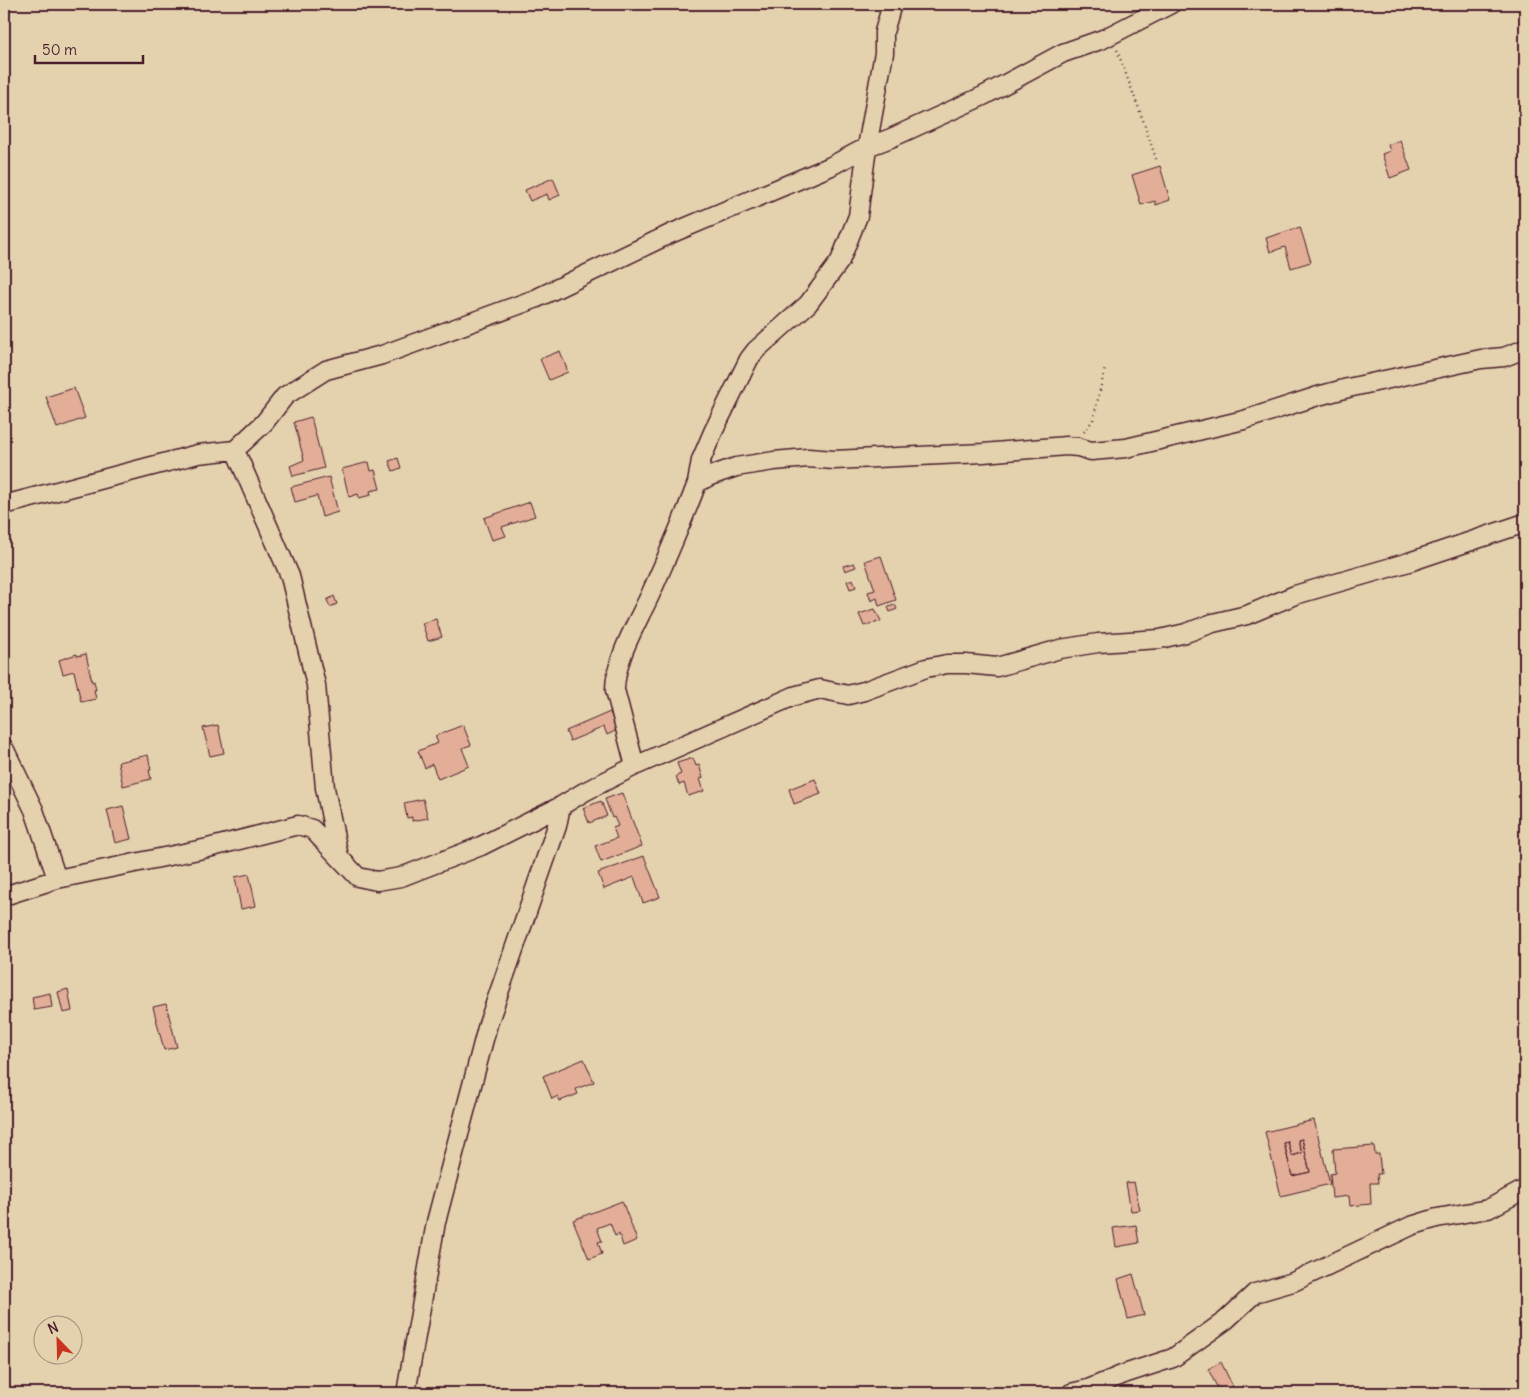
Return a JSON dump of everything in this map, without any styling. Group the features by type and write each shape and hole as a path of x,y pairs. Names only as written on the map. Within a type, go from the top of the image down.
{"street":[{"path":"635,766 615,690 615,678 623,655 677,537 697,483 701,460 712,432 749,359 756,350 808,304 840,261 858,216 867,147 884,53 884,32 892,4"},
{"path":"4,504 198,454 235,450 264,423 285,396 326,370 382,355 534,299 670,234 829,167 867,147 983,96 1063,53 1110,35 1171,4"},
{"path":"697,483 710,476 736,467 808,458 834,460 982,454 1072,447 1091,451 1105,451 1144,444 1244,420 1348,388 1481,359 1504,357 1525,348"},
{"path":"235,450 290,576 316,685 325,788 339,858"},
{"path":"4,896 57,879 208,848 298,825 312,829 358,876 377,881 401,877 481,846 635,766 794,696 820,689 848,695 926,668 966,664 998,666 1060,649 1098,643 1160,639 1186,633 1213,623 1248,615 1295,595 1409,562 1525,523"},
{"path":"4,748 34,810 57,879"},
{"path":"406,1393 436,1222 488,1024 557,826 561,806"},
{"path":"1071,1393 1088,1389 1124,1374 1173,1358 1226,1320 1255,1293 1293,1282 1411,1226 1437,1218 1488,1209 1525,1189"}],"path":[{"path":"1110,35 1139,109 1157,162"},
{"path":"1072,447 1093,420 1105,369"}],"building":[{"path":"1400,140 1411,170 1390,178 1382,154 1390,151 1388,145"},
{"path":"1160,166 1170,200 1156,205 1155,201 1141,205 1132,175"},
{"path":"553,178 560,195 549,200 547,194 530,201 525,190"},
{"path":"1300,227 1311,262 1291,268 1285,247 1270,252 1266,238"},
{"path":"560,351 568,372 549,380 540,359"},
{"path":"74,388 85,418 57,428 46,397"},
{"path":"311,417 324,468 293,476 290,466 304,460 294,422"},
{"path":"398,458 401,468 393,471 389,461"},
{"path":"369,462 371,471 375,470 380,489 370,491 371,495 359,498 358,494 349,497 342,469"},
{"path":"329,477 338,512 322,517 317,496 295,502 291,487"},
{"path":"530,502 535,516 502,527 506,536 492,540 484,518"},
{"path":"881,556 896,600 879,606 877,598 871,601 868,592 875,590 865,561"},
{"path":"854,563 856,567 845,571 843,566"},
{"path":"853,579 856,587 850,589 847,581"},
{"path":"334,596 337,604 330,607 327,600"},
{"path":"895,605 897,609 890,612 888,607"},
{"path":"875,609 881,621 864,626 859,614"},
{"path":"436,619 442,637 428,641 422,623"},
{"path":"77,654 77,656 86,654 92,682 94,681 96,690 94,690 96,699 81,702 74,671 63,674 59,660"},
{"path":"610,712 617,730 607,735 604,727 570,741 566,731"},
{"path":"218,725 224,753 210,756 203,728"},
{"path":"463,725 471,745 462,748 469,766 438,779 432,764 425,768 418,751 438,743 435,736"},
{"path":"148,755 151,779 123,786 118,762"},
{"path":"693,758 696,766 699,765 703,778 700,779 704,791 688,796 684,783 679,785 676,776 681,774 677,763"},
{"path":"815,779 821,794 794,804 789,789"},
{"path":"622,793 642,846 601,862 595,846 617,838 613,828 618,826 614,817 612,818 605,799"},
{"path":"423,799 428,818 412,821 412,817 407,818 404,803"},
{"path":"601,801 607,816 589,823 583,808"},
{"path":"123,806 131,839 115,843 107,810"},
{"path":"644,856 660,897 643,903 634,877 604,889 598,873"},
{"path":"249,874 256,906 241,909 235,877"},
{"path":"68,989 72,1011 63,1013 58,992"},
{"path":"50,993 52,1007 34,1010 32,997"},
{"path":"166,1004 177,1047 164,1050 153,1007"},
{"path":"584,1059 594,1082 576,1089 578,1094 560,1101 558,1096 552,1099 543,1076"},
{"path":"1314,1120 1330,1184 1281,1196 1265,1132","holes":["1302,1139 1310,1172 1292,1176 1284,1143 1288,1142 1292,1156 1302,1153 1298,1140"]},
{"path":"1302,1139 1310,1172 1292,1176 1284,1143 1288,1142 1292,1156 1302,1153 1298,1140"},
{"path":"1374,1146 1375,1154 1379,1154 1381,1174 1377,1174 1378,1183 1370,1183 1371,1204 1350,1206 1349,1196 1332,1198 1330,1174 1335,1173 1333,1149"},
{"path":"1134,1182 1140,1210 1131,1211 1126,1183"},
{"path":"622,1201 637,1240 623,1246 619,1234 615,1236 610,1223 597,1228 602,1241 598,1242 602,1254 589,1259 573,1220"},
{"path":"1136,1225 1139,1243 1116,1247 1113,1228"},
{"path":"1133,1274 1144,1315 1128,1319 1118,1279"},
{"path":"1221,1362 1234,1389 1225,1393 1220,1393 1208,1369"}]}
